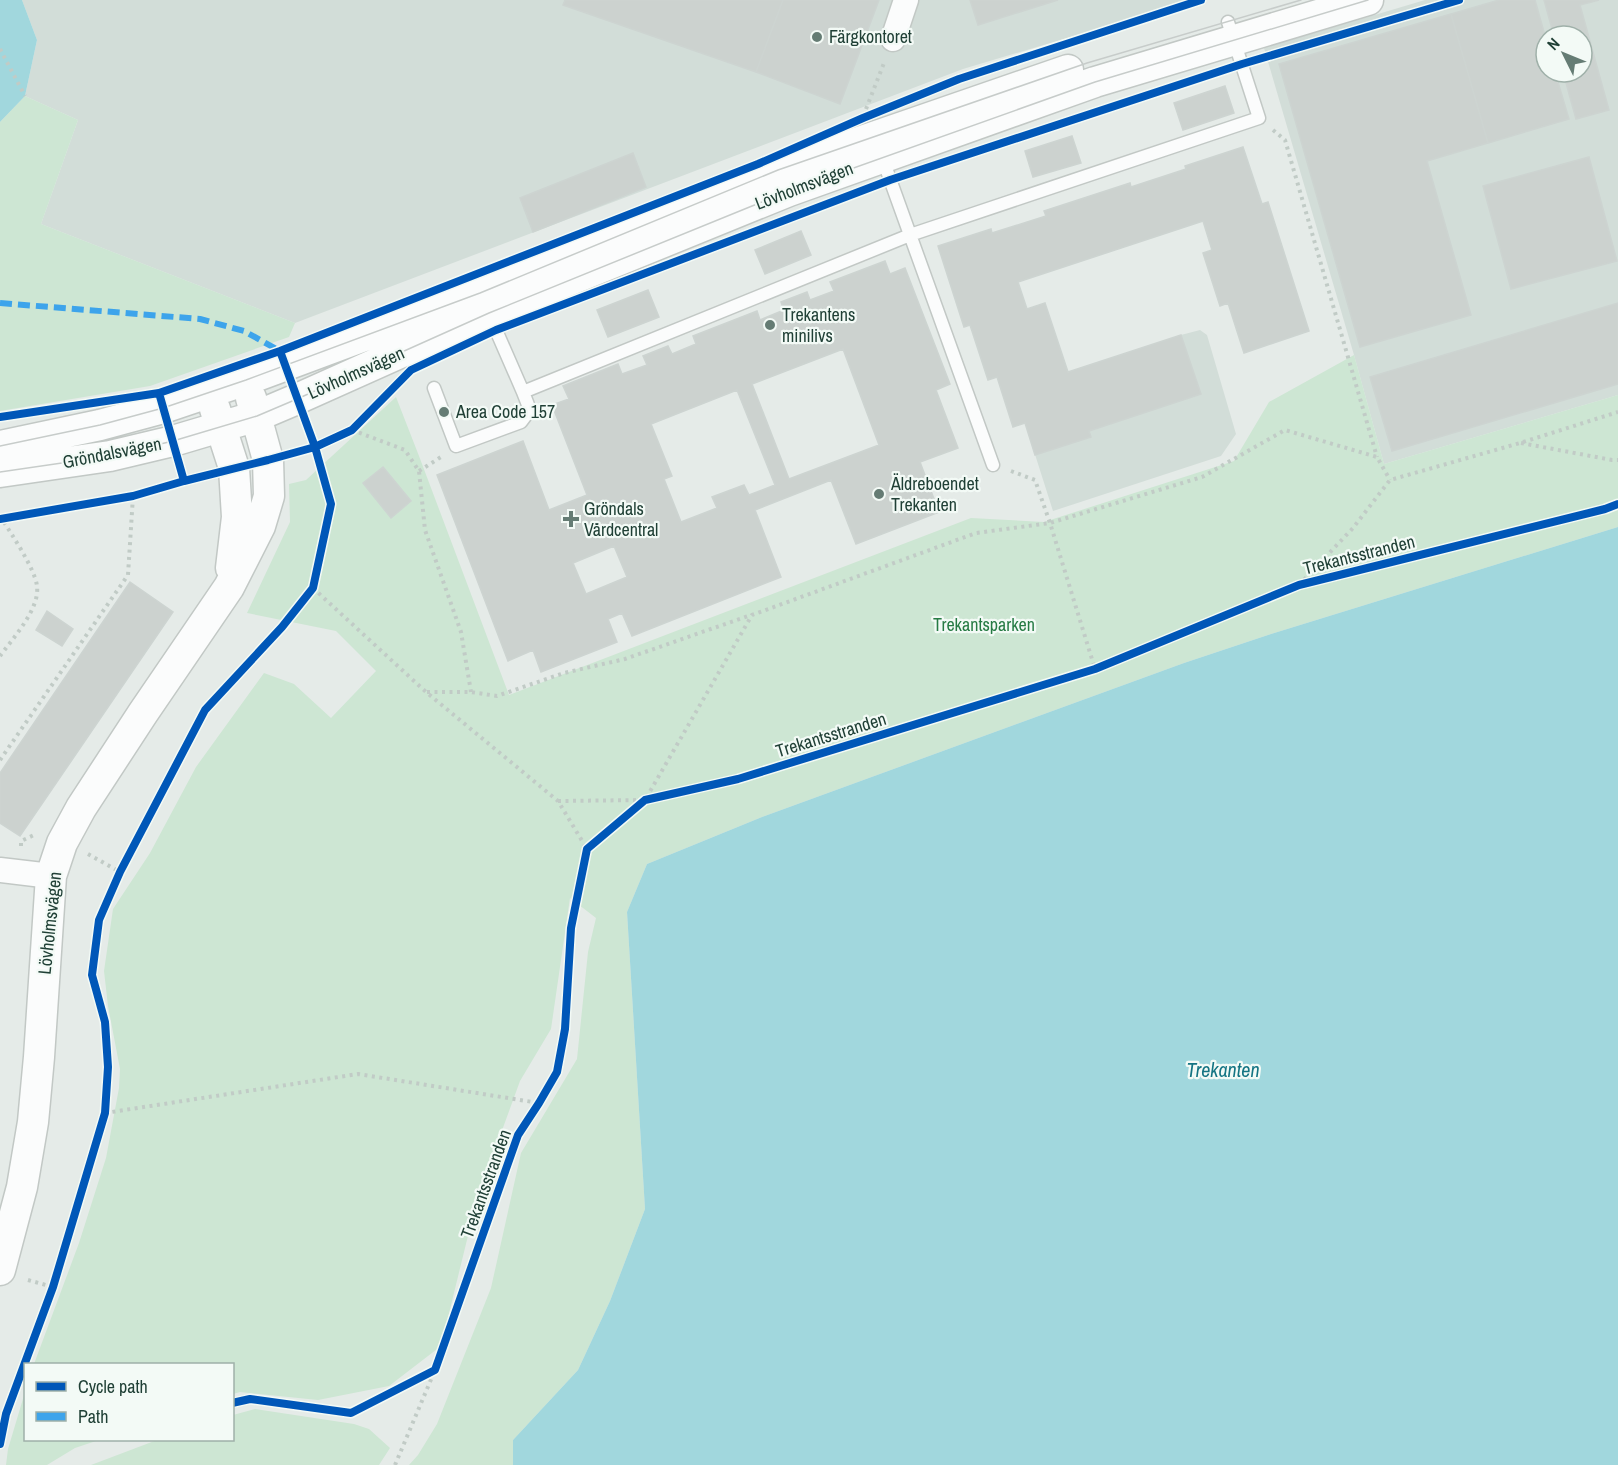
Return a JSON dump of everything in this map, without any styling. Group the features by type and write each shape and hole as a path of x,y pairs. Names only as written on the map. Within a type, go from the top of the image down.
{"street":[{"path":"893,39 906,0"},
{"name":"Lövholmsvägen","path":"1231,31 1301,0"},
{"name":"Lövholmsvägen","path":"257,416 297,399 485,303 778,170 873,131 1087,63 1368,0"},
{"name":"Lövholmsvägen","path":"229,587 237,517 234,468 209,392 485,303"},
{"name":"Lövholmsvägen","path":"0,1270 22,1187 33,1122 51,876 62,843 81,808 149,703 229,587 260,526 269,496 268,460 246,380"},
{"name":"Gröndalsvägen","path":"0,446 100,425 163,408 209,392"},
{"name":"Gröndalsvägen","path":"0,472 110,456 222,428 257,416"},
{"path":"0,870 51,876"}],"lane":[{"path":"523,392 910,235 1259,118 1231,31"},
{"path":"873,131 993,465"},
{"path":"434,388 456,446 521,422 530,410 485,303"}],"path":[{"path":"873,131 893,39"},
{"path":"0,49 25,96"},
{"path":"1259,118 1285,140 1377,457 1390,480"},
{"path":"1299,585 1353,528 1390,480 1618,412"},
{"path":"343,434 352,430 359,422"},
{"path":"352,430 405,450 419,471 425,530 461,632 471,692"},
{"path":"426,692 471,692 497,696 564,673 626,659 976,533 1050,523 1202,477 1285,430 1377,457"},
{"path":"268,460 315,447 324,442"},
{"path":"1520,443 1618,460"},
{"path":"315,447 318,458"},
{"path":"993,465 1035,480 1095,669"},
{"path":"123,498 144,493"},
{"path":"0,760 128,575 134,496"},
{"path":"0,656 22,627 36,598 37,585 28,562 1,519 13,518"},
{"path":"307,596 313,588 315,578"},
{"path":"313,588 426,692 558,801 587,849"},
{"path":"636,807 645,800 752,615"},
{"path":"1083,672 1105,664"},
{"path":"558,801 656,798"},
{"path":"585,860 587,849 595,842"},
{"path":"115,881 125,862"},
{"path":"105,1113 358,1074 542,1099 534,1111"},
{"path":"101,1124 105,1113 105,1101"},
{"path":"50,1298 57,1276"},
{"path":"395,1465 439,1359"},
{"path":"424,1376 435,1370"}],"shaded area":[{"path":"22,0 1194,0 963,69 295,323 41,224 78,120 25,96 37,40"},
{"path":"1425,0 1618,0 1618,395 1384,464 1264,48"},
{"path":"1200,330 1207,335 1236,434 1221,456 1053,511 1025,423 1068,372"}],"green space":[{"path":"25,96 78,120 41,224 295,323 289,337 150,386 0,411 0,122"},
{"name":"Trekantsparken","path":"1354,355 1384,464 1618,395 1618,527 1184,663 762,817 647,864 627,912 645,1209 610,1301 578,1370 513,1440 513,1465 409,1465 437,1424 491,1288 521,1153 577,1059 588,952 596,918 570,898 551,1029 520,1081 477,1199 441,1346 389,1386 318,1400 240,1392 234,1394 234,1363 34,1363 79,1243 106,1158 119,1088 120,1069 104,971 113,909 150,853 196,767 264,673 294,684 331,718 376,671 336,631 247,613 290,522 289,484 306,480 396,397 509,695 971,518 1044,522 1234,461 1269,402"},
{"path":"24,1395 24,1441 96,1441 75,1448 47,1465 6,1465 8,1449"},
{"path":"255,1409 354,1424 369,1429 390,1448 379,1465 91,1465 154,1441 234,1441 234,1415"}],"water":[{"path":"0,0 22,0 37,40 25,96 0,122"},
{"name":"Trekanten","path":"1618,527 1618,1465 513,1465 513,1440 578,1370 610,1301 645,1209 627,912 647,864 762,817 1184,663"}],"building":[{"path":"565,0 783,0 756,72 563,5"},
{"name":"Färgkontoret","path":"783,0 879,0 840,104 756,72"},
{"path":"970,0 1058,0 978,25"},
{"path":"1499,0 1535,0 1542,24 1534,24 1534,84 1559,84 1569,119 1488,143 1451,14"},
{"path":"1544,0 1599,0 1580,5 1585,24 1551,24"},
{"path":"1451,14 1488,143 1427,161 1471,315 1360,347 1279,64"},
{"path":"1594,56 1609,110 1576,119 1566,84 1594,84"},
{"path":"1225,86 1234,113 1183,130 1174,103"},
{"path":"1072,136 1081,163 1033,177 1025,151"},
{"path":"1243,147 1262,204 1268,202 1309,331 1244,353 1228,303 1220,306 1203,253 1212,250 1203,221 1018,282 1027,309 1045,303 1068,372 1181,335 1201,394 1089,431 1091,437 1035,455 1025,423 1013,427 997,377 988,380 970,325 964,327 938,246 991,229 992,233 1046,216 1044,211 1130,183 1131,187"},
{"path":"633,153 646,187 533,232 520,198"},
{"path":"1589,157 1617,261 1511,289 1483,186"},
{"path":"801,231 811,255 765,274 755,250"},
{"path":"885,261 890,274 905,268 950,384 936,390 958,448 920,462 939,512 856,544 831,480 755,510 781,577 632,636 622,613 608,619 617,642 541,672 533,650 508,661 437,475 523,441 549,510 587,495 552,405 569,399 563,386 618,364 622,374 647,365 643,356 668,346 672,354 696,344 693,336 757,311 760,320 784,310 781,302 807,292 810,300 834,291 830,282","holes":["843,349 879,445 789,479 752,384","737,390 775,485 749,495 744,485 712,497 717,508 681,522 664,479 672,476 651,424","614,546 627,577 586,594 573,563"]},
{"path":"648,290 659,317 608,337 597,310"},
{"path":"1618,303 1618,384 1392,451 1370,377"},
{"path":"383,467 411,501 391,518 363,483"},
{"path":"130,582 173,612 20,836 0,823 0,773"},
{"path":"47,611 73,629 62,646 36,630"}],"tram line":[{"path":"0,446 100,425 163,408 246,380 480,293 778,170 1087,63 1301,0"},
{"path":"0,472 110,456 173,441 257,416 489,313 789,191 1095,82 1368,0"}],"marked path":[{"path":"0,303 200,319 244,331 280,351"}],"cycle path":[{"path":"0,417 159,393 280,351 758,164 959,79 1201,0"},
{"path":"0,519 133,496 315,447 352,430 411,370 496,330 890,180 1242,64 1459,0"},
{"path":"25,1363 53,1287 105,1113 108,1067 105,1022 92,975 99,920 120,872 205,710 282,627 313,588 331,504 315,447 280,351"},
{"path":"159,393 184,481"},
{"name":"Trekantsstranden","path":"234,1403 250,1399 351,1413 435,1370 518,1135 557,1072 565,1029 571,928 587,849 645,800 738,779 1095,669 1299,585 1618,504"},
{"path":"0,1444 6,1414 24,1365"}],"place":[{"name":"Färgkontoret","path":"817,37"},
{"name":"Trekantens minilivs","path":"770,325"},
{"name":"Area Code 157","path":"444,412"},
{"name":"Äldreboendet Trekanten","path":"879,494"},
{"name":"Gröndals Vårdcentral","path":"571,519"}]}
